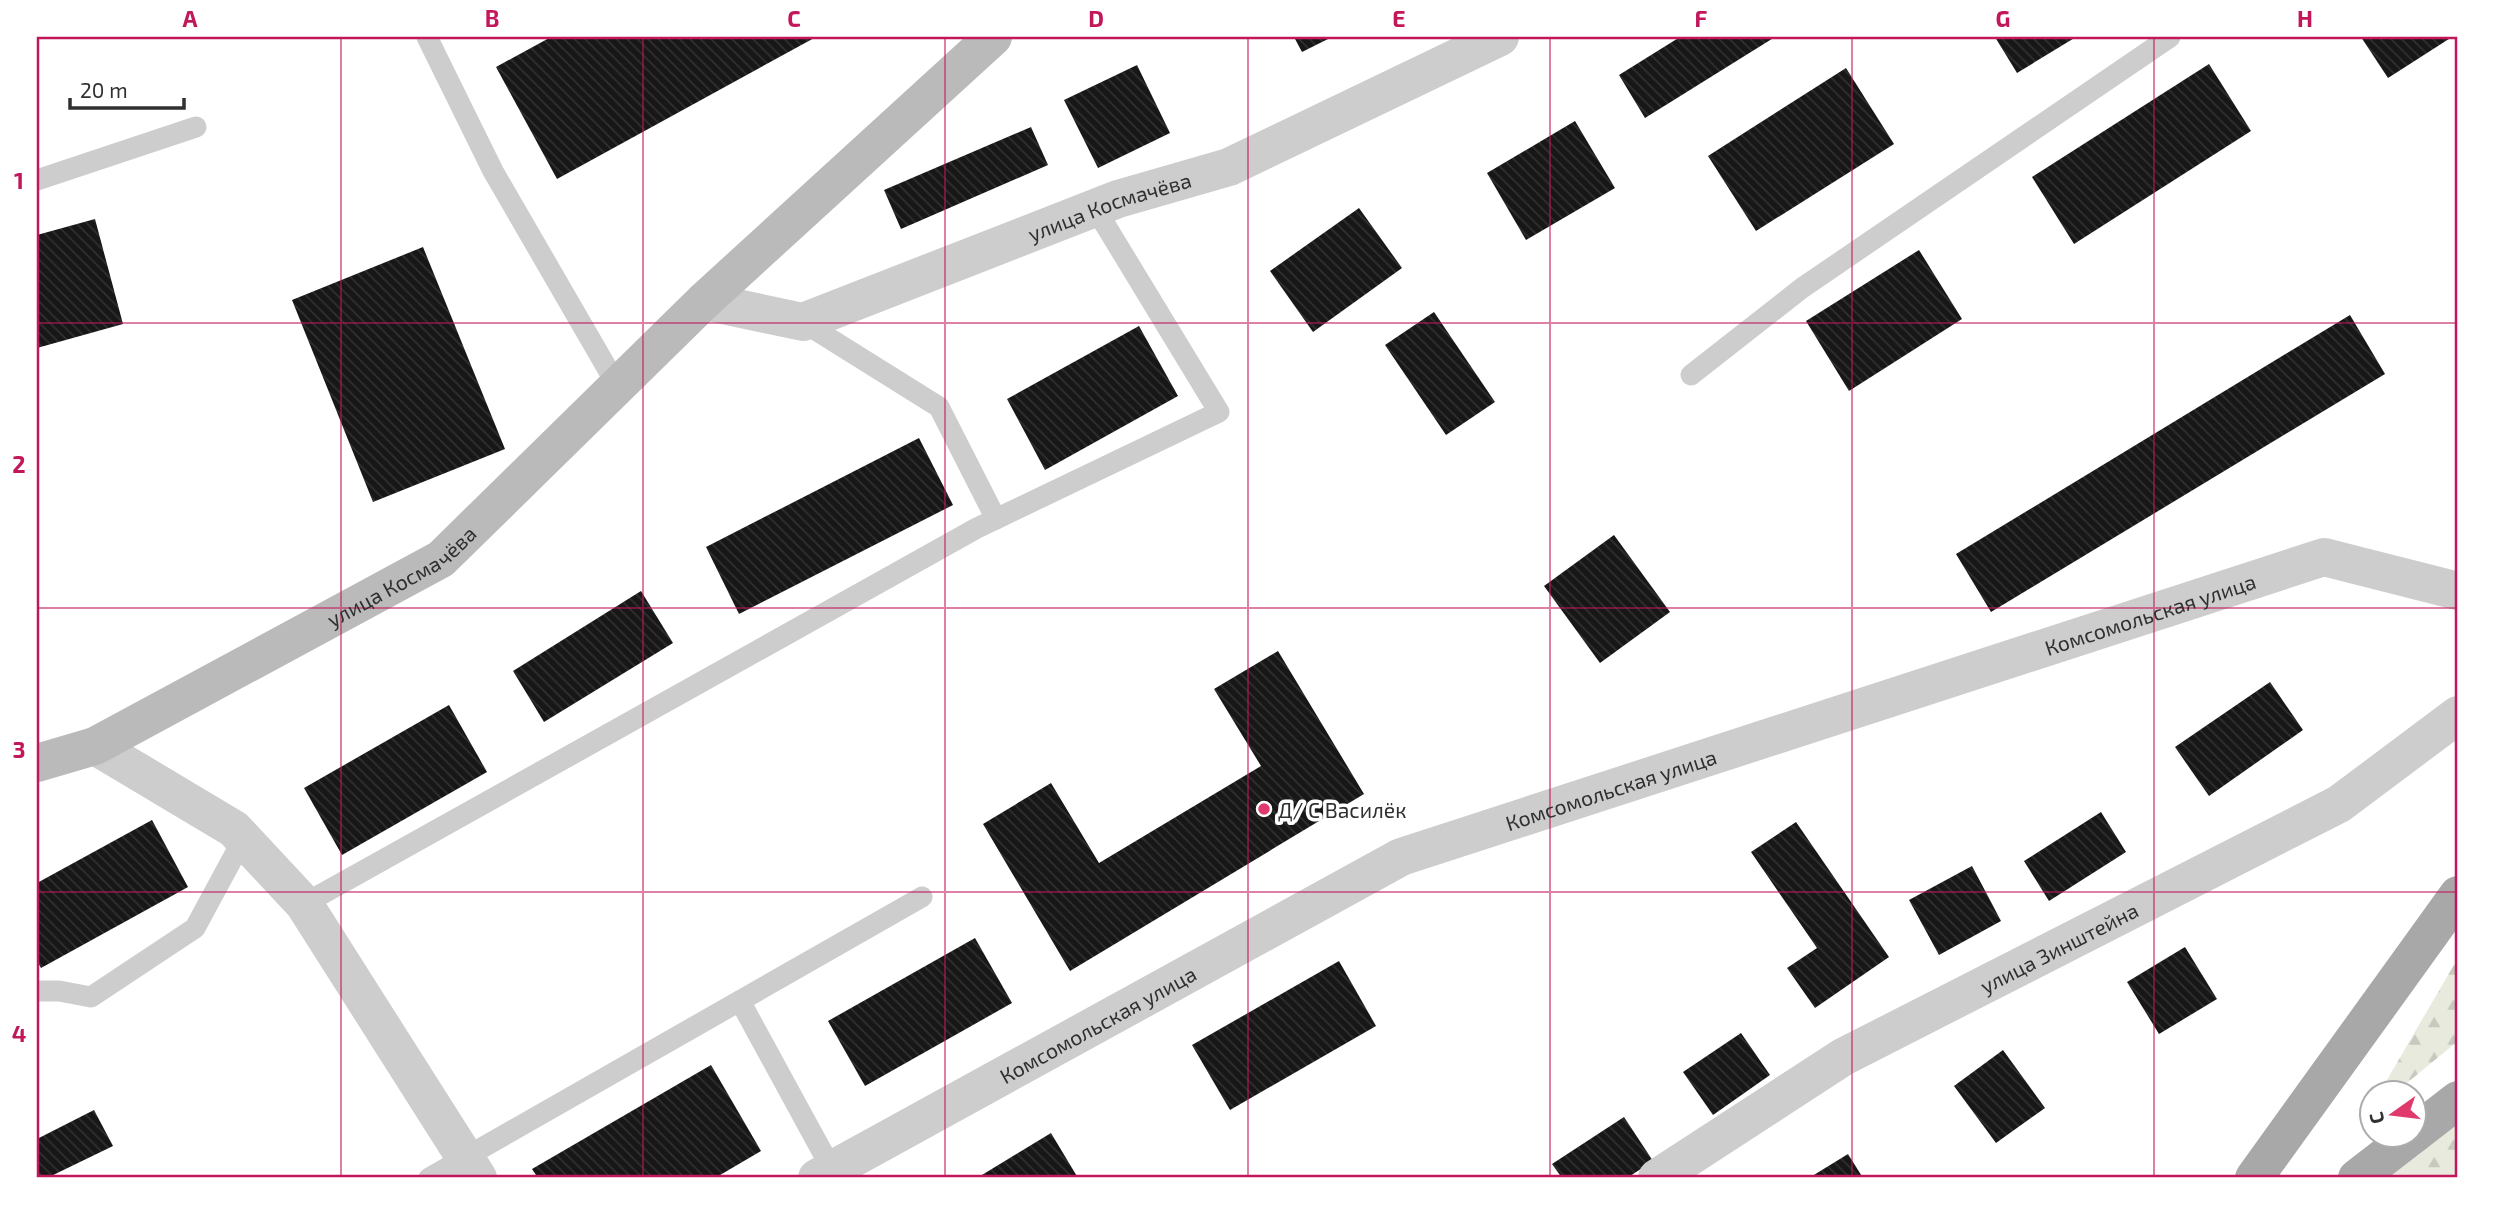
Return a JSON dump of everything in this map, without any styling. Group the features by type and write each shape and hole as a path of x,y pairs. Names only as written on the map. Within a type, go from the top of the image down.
{"main road":[{"name":"улица Космачёва","path":"37,763 95,746 441,559 704,301 993,37"},
{"path":"2254,1178 2458,895"},
{"path":"2428,1123 2458,1100"},
{"path":"2357,1178 2396,1148"}],"street":[{"name":"улица Космачёва","path":"803,322 1095,208 1228,167 1500,37"},
{"path":"704,301 803,322"},
{"name":"Комсомольская улица","path":"828,1176 1401,857 2324,557 2458,591"},
{"name":"улица Зинштейна","path":"1657,1178 1843,1057 2339,804 2458,715"},
{"path":"95,746 234,829 242,841 304,904 472,1168"}],"lane":[{"path":"427,37 493,171 618,387"},
{"path":"1691,375 1802,288 2170,37"},
{"path":"37,180 196,127"},
{"path":"304,904 996,519 1220,412 1095,208"},
{"path":"803,322 939,407 996,519"},
{"path":"37,991 59,991 91,997 195,928 242,841"},
{"path":"429,1178 472,1168 740,1001 922,897"},
{"path":"740,1001 828,1176"}],"green space":[{"path":"2458,958 2458,1041 2413,1078 2388,1078"},
{"path":"2458,1100 2458,1178 2357,1178 2396,1148 2428,1148 2428,1123"}],"building":[{"path":"551,37 816,37 557,179 496,67"},
{"path":"1294,37 1332,37 1302,52"},
{"path":"1680,37 1775,37 1645,118 1619,75"},
{"path":"1995,37 2076,37 2017,73"},
{"path":"2361,37 2452,37 2388,78"},
{"path":"2209,64 2251,131 2074,244 2032,177"},
{"path":"1137,65 1170,133 1098,168 1064,100"},
{"path":"1846,68 1894,144 1756,231 1708,156"},
{"path":"1575,121 1615,188 1526,240 1487,173"},
{"path":"1031,127 1048,165 901,229 884,190"},
{"path":"1359,208 1402,268 1313,332 1270,271"},
{"path":"95,219 123,324 37,348 37,235"},
{"path":"423,247 505,449 373,502 292,300"},
{"path":"1919,250 1962,319 1849,391 1806,321"},
{"path":"1434,312 1495,402 1446,435 1385,345"},
{"path":"2350,315 2385,374 1991,612 1956,554"},
{"path":"1139,326 1178,396 1045,470 1007,399"},
{"path":"919,438 953,505 739,614 706,547"},
{"path":"1614,535 1670,612 1600,663 1544,586"},
{"path":"641,591 673,643 544,722 513,671"},
{"name":"Д/ С Василёк","path":"1278,651 1364,794 1070,971 983,824 1051,783 1099,863 1261,766 1214,689"},
{"path":"2270,682 2303,730 2209,796 2175,747"},
{"path":"449,705 487,772 342,855 304,788"},
{"path":"2101,812 2126,852 2049,901 2024,861"},
{"path":"152,820 188,887 41,968 37,961 37,883"},
{"path":"1796,822 1889,957 1815,1008 1787,968 1817,948 1751,852"},
{"path":"1972,866 2001,921 1939,955 1909,900"},
{"path":"975,938 1012,1003 865,1086 828,1021"},
{"path":"2185,947 2217,999 2159,1034 2127,982"},
{"path":"1339,961 1376,1026 1230,1110 1192,1045"},
{"path":"1741,1033 1770,1075 1713,1115 1683,1072"},
{"path":"2003,1050 2045,1108 1996,1143 1954,1086"},
{"path":"711,1065 761,1151 715,1178 538,1178 532,1169"},
{"path":"94,1110 113,1146 47,1178 37,1178 37,1139"},
{"path":"1624,1117 1653,1161 1627,1178 1562,1178 1552,1164"},
{"path":"1051,1133 1078,1178 977,1178"},
{"path":"1848,1154 1863,1178 1809,1178"}],"place":[{"name":"Д/ С Василёк","path":"1264,809"}]}
